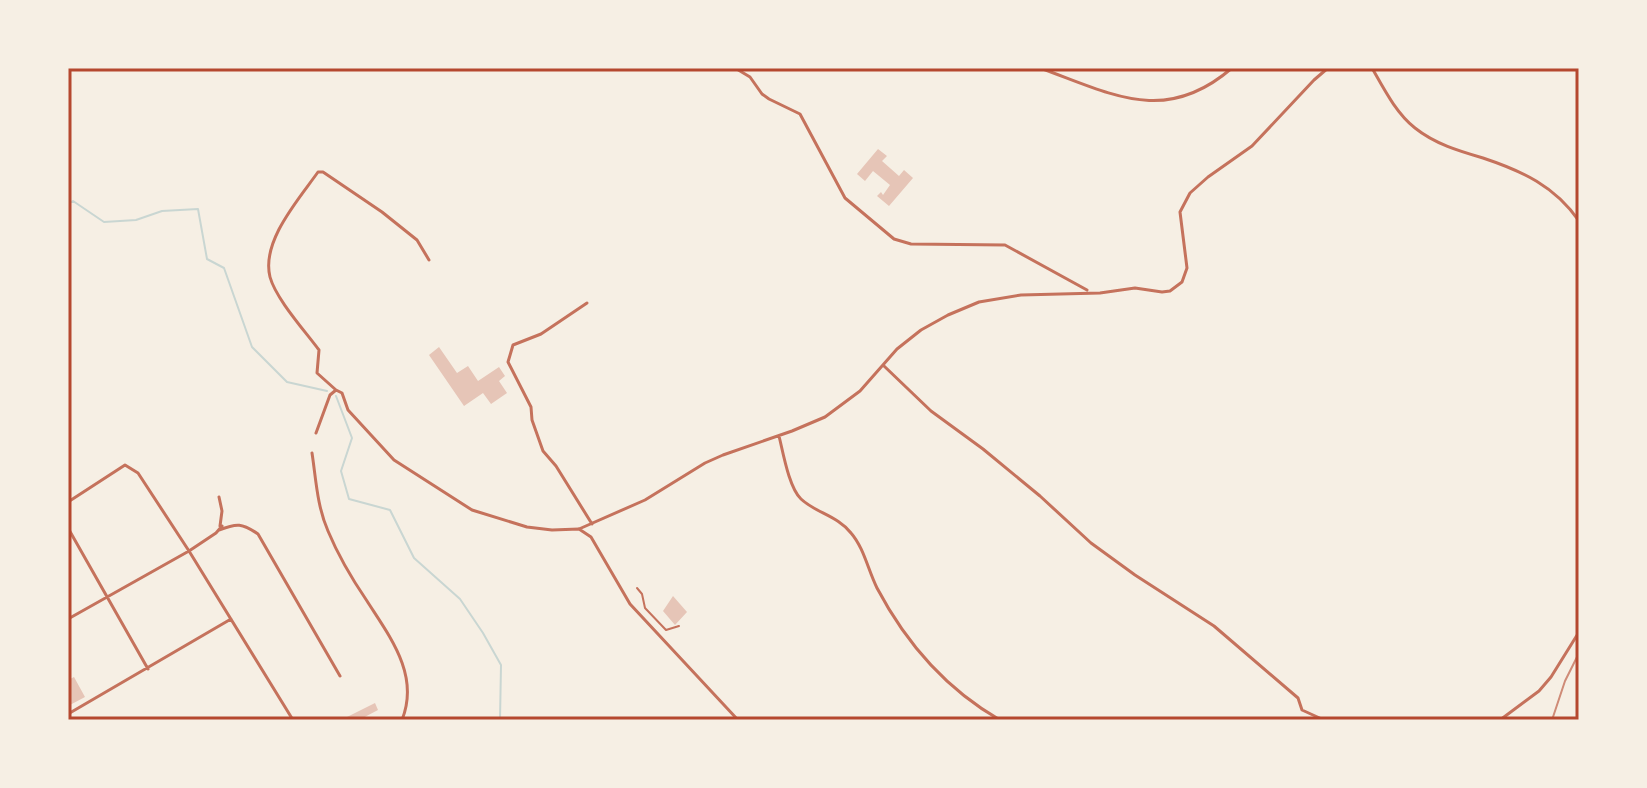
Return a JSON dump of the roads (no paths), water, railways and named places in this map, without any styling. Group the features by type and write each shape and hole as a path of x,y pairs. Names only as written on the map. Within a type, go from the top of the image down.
{"street":[{"path":"735,68 750,77 769,99 800,114 845,198 894,239 911,244 1005,245 1090,292"},
{"path":"1040,68 1116,96 1162,101 1190,95 1232,68"},
{"path":"429,260 417,240 382,212 323,172 318,172 282,222 269,266 278,295 319,350 317,373 342,393 348,410 394,460 472,510 527,527 579,529 645,500 705,463 830,414 860,391 897,349 921,330 979,302 1021,295 1100,293 1135,288 1162,292 1176,288 1187,268 1180,212 1190,193 1252,146 1328,68"},
{"path":"1372,68 1397,108 1417,130 1443,145 1502,165 1545,186 1561,198 1579,221"},
{"path":"587,303 541,334 513,345 508,362 531,407 532,420 543,451 556,466 592,524"},
{"path":"884,366 931,411 1040,496 1091,543 1214,626 1298,698 1302,710 1324,720"},
{"path":"316,433 330,395 336,390"},
{"path":"779,436 797,495 852,533 887,606 911,643 954,688 1000,720"},
{"path":"312,453 320,509 329,533 401,657 407,686 402,720"},
{"path":"68,502 125,465 138,473 293,720"},
{"path":"219,497 221,528"},
{"path":"68,619 189,551 221,528 235,524 248,527 258,534 340,676"},
{"path":"68,528 148,669"},
{"path":"579,529 591,537 630,604 738,720"},
{"path":"637,588 642,594 645,608 666,630 679,626"},
{"path":"68,714 231,619"},
{"path":"1500,720 1539,691 1579,632"}],"waterway":[{"path":"68,204 73,201 104,222 136,220 162,211 198,209 207,259 224,268 252,347 287,382 327,391"},
{"path":"336,396 352,438 341,471 349,499 390,510 414,558 460,599 501,665 500,720"}],"railway":[{"path":"1552,720 1565,681 1579,653"}]}
